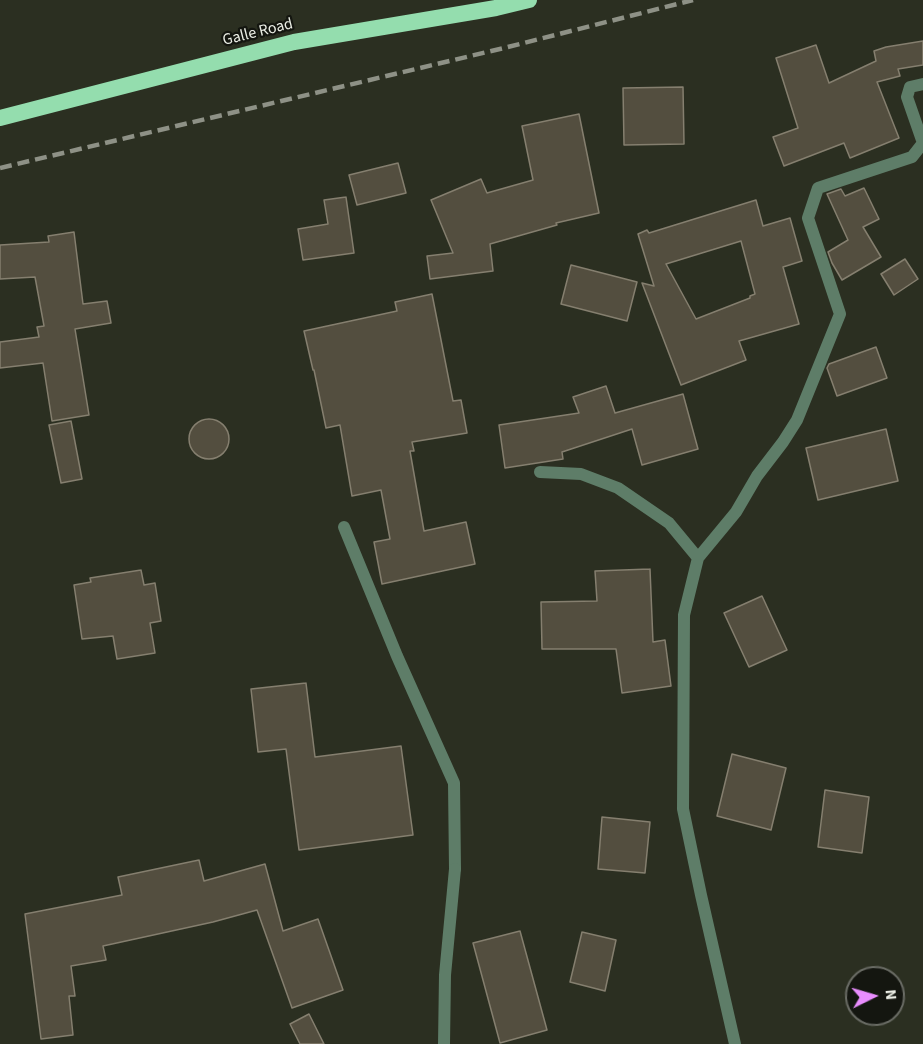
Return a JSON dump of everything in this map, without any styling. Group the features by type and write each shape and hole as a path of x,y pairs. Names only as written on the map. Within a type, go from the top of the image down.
{"highway":[{"name":"Galle Road","path":"0,118 294,42 496,8 529,0"}],"street":[{"path":"735,1044 683,809 684,615 698,558 736,512 757,476 797,420 840,314 808,218 818,188 912,158 923,143 907,97 910,87 923,84"},
{"path":"540,472 581,474 618,488 669,524 698,558"},
{"path":"344,527 397,656 454,783 455,869 445,975 444,1044"}],"building":[{"path":"923,41 923,65 898,69 900,76 877,82 899,138 850,158 844,143 784,166 773,137 798,128 776,58 816,45 829,83 876,61 874,51"},
{"path":"683,87 684,144 624,145 623,88"},
{"path":"579,114 599,213 556,223 557,225 490,244 493,271 430,279 427,256 453,253 431,200 481,179 487,193 533,180 522,126"},
{"path":"398,163 406,193 357,205 349,175"},
{"path":"864,188 879,219 863,227 881,257 842,280 828,252 848,240 827,194 841,189 845,196"},
{"path":"346,197 354,253 303,260 298,229 328,224 324,200"},
{"path":"756,200 763,226 790,218 802,261 783,267 799,324 739,341 746,360 681,385 642,283 654,286 638,234 647,230 649,233","holes":["741,241 755,294 696,319 666,264"]},
{"path":"74,232 83,304 107,301 111,323 75,329 89,415 52,421 43,363 0,368 0,342 39,337 37,327 44,326 35,277 0,279 0,245 49,242 48,236"},
{"path":"905,259 918,279 894,295 881,274"},
{"path":"571,265 637,282 627,321 561,304"},
{"path":"432,294 453,401 461,400 467,433 412,442 414,451 410,451 424,531 466,522 475,564 382,584 374,542 390,539 381,490 352,496 340,425 326,428 304,331 397,311 395,302"},
{"path":"876,347 887,378 837,396 827,368 829,364"},
{"path":"606,386 615,413 683,394 698,449 642,465 632,429 562,452 563,459 505,468 499,425 579,413 573,397"},
{"path":"209,419 223,425 229,439 223,453 209,459 195,453 189,439 195,425"},
{"path":"71,421 82,479 61,483 49,425"},
{"path":"886,429 898,481 818,500 806,448"},
{"path":"650,569 653,642 665,640 671,686 622,693 616,649 542,649 541,602 597,601 595,571"},
{"path":"141,570 144,585 155,583 161,621 150,623 155,653 117,659 113,636 82,639 74,585 91,582 90,578"},
{"path":"762,596 787,650 749,667 724,613"},
{"path":"306,683 315,757 401,746 413,835 299,850 286,749 258,752 251,689"},
{"path":"732,754 786,768 771,830 717,816"},
{"path":"825,790 869,797 862,853 818,847"},
{"path":"602,817 650,822 645,873 598,869"},
{"path":"199,860 204,881 265,864 283,931 318,919 343,990 292,1008 257,910 103,946 106,960 71,966 75,996 69,996 73,1035 41,1039 25,914 122,895 118,877"},
{"path":"520,931 547,1030 500,1043 473,943"},
{"path":"582,932 616,940 605,991 570,982"},
{"path":"309,1014 324,1044 300,1044 290,1024"}],"railway":[{"path":"0,168 504,48 693,0"}]}
